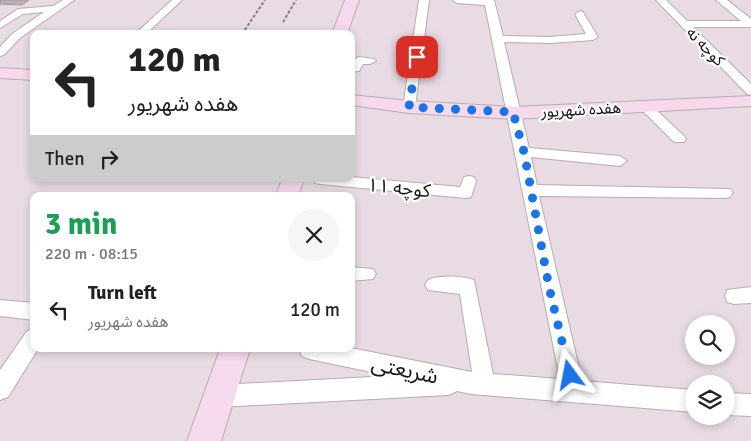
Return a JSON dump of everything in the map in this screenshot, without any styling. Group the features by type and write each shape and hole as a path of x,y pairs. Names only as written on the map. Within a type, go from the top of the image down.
{"main road":[{"path":"341,30 352,0"},
{"path":"0,73 30,75"},
{"name":"هفده شهریور","path":"355,100 409,107 513,112 751,101"},
{"path":"204,441 234,352"}],"street":[{"path":"0,54 16,36 69,0"},
{"path":"144,30 177,0"},
{"path":"409,107 424,0"},
{"path":"457,0 489,1 513,112 524,152 549,287 574,392"},
{"name":"کوچه نه","path":"661,0 751,92"},
{"path":"721,0 751,24"},
{"path":"0,25 20,11 56,9"},
{"path":"497,39 550,40 593,37 580,14"},
{"path":"684,24 751,24"},
{"path":"355,69 359,60 370,61"},
{"path":"646,106 679,139"},
{"path":"524,152 620,161"},
{"name":"کوچه ۱۱","path":"351,182 466,193 469,181"},
{"path":"531,190 725,193"},
{"path":"434,285 468,286 477,383"},
{"path":"0,308 30,312"},
{"path":"0,389 30,344"},
{"name":"شریعتی","path":"324,352 477,383"},
{"path":"219,396 477,383 685,400"},
{"path":"735,404 751,405"}],"path":[{"path":"245,30 265,0"},
{"path":"283,22 296,0"}],"building":[{"path":"0,0 29,0 22,5 0,4"}],"route":[{"path":"417,57 409,107 513,112 524,152 549,287 570,375"}]}
